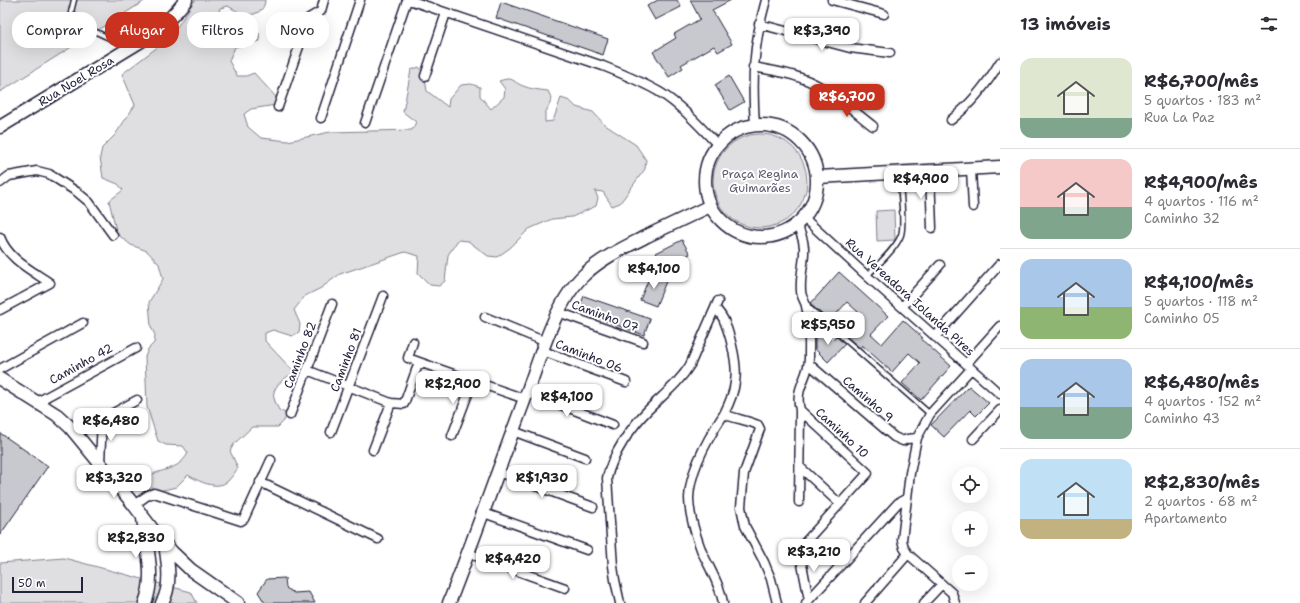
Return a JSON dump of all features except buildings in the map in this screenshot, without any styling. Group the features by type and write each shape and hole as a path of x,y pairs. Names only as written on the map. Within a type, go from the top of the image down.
{"street":[{"name":"Rua Noel Rosa","path":"175,12 186,0"},
{"path":"278,107 308,18 320,11 324,0"},
{"path":"321,118 360,0"},
{"path":"755,125 752,87 753,68 759,24 766,0"},
{"path":"832,0 884,14"},
{"path":"366,123 412,1 624,74 662,93 685,112 718,145"},
{"path":"425,76 446,13"},
{"path":"759,24 850,48 890,53"},
{"name":"Rua Noel Rosa","path":"0,127 131,48"},
{"path":"951,120 963,111 973,100 1000,62"},
{"path":"753,68 786,73 813,83 834,95 872,126"},
{"path":"755,125 783,129 795,136 810,153 814,161 818,177 815,199 810,209 800,221 784,233 770,237 749,236 729,228 718,218 710,206 705,191 704,176 711,154 718,145 734,132 755,125"},
{"path":"818,177 899,174 1000,167"},
{"path":"971,169 973,207"},
{"path":"0,183 9,176 37,171 50,174 89,202 113,235"},
{"path":"930,172 932,228"},
{"path":"449,603 484,513 544,346 558,312 574,285 598,263 620,250 710,206"},
{"path":"799,502 800,410 798,396 809,364 806,304 801,292 804,242 800,221"},
{"name":"Rua Vereadora Iolanda Píres","path":"800,221 867,276 999,393"},
{"path":"0,237 2,243 12,258 50,283 0,310"},
{"path":"935,336 1000,264"},
{"path":"902,307 940,265"},
{"name":"Caminho 81","path":"331,432 383,296"},
{"name":"Caminho 82","path":"290,415 332,304"},
{"path":"620,603 613,566 607,478 609,467 632,429 646,412 684,374 690,364 716,304 725,323 733,354 736,372 735,381 731,399 724,414 713,431 697,465 692,481 689,499 691,515 700,545 718,586 723,603"},
{"name":"Caminho 07","path":"558,312 643,342"},
{"name":"Caminho 06","path":"485,317 544,346 626,382"},
{"path":"0,369 84,323"},
{"path":"955,603 952,593 908,554 904,548 902,540 910,472 917,438 930,414 1000,326"},
{"path":"413,342 408,358 473,381 526,396 613,424"},
{"name":"Caminho 42","path":"37,402 136,348"},
{"path":"307,370 391,403 404,404 419,362"},
{"name":"Caminho 9","path":"809,364 894,437 903,441 907,438 917,438"},
{"path":"0,379 57,415 73,430 165,544 191,570 238,603"},
{"path":"452,436 473,381"},
{"path":"84,429 137,400"},
{"path":"373,450 391,403"},
{"name":"Caminho 10","path":"800,410 868,473 840,504"},
{"path":"973,439 1000,410"},
{"path":"724,414 758,425 760,429 744,472 741,507 745,526 764,562 771,579 777,603"},
{"path":"100,463 102,419"},
{"path":"513,431 585,458"},
{"path":"134,505 148,495 154,494 241,521 244,519 270,460"},
{"path":"800,467 840,504 799,549 808,601"},
{"path":"498,472 593,507"},
{"path":"260,482 378,539"},
{"path":"808,601 898,503 907,498"},
{"path":"484,513 587,550"},
{"path":"142,516 151,572 149,592 145,603"},
{"path":"162,603 165,597 168,582 165,544"},
{"path":"468,552 565,588"},
{"path":"865,603 908,554"},
{"path":"924,603 942,584"}],"lane":[{"path":"74,0 71,12 85,27 105,36"},
{"path":"867,276 898,241 901,234 902,215 899,174"},
{"path":"806,304 930,414"}],"green space":[{"path":"0,0 146,0 127,12 105,12 105,26 97,31 97,12 12,12 12,48 70,48 0,92"},
{"path":"195,0 265,0 265,4 258,12 239,12 228,6 220,8 219,12 187,12"},
{"path":"187,12 187,48 235,48 229,61 237,76 246,76 254,73 276,97 276,105 251,109 244,114 248,127 261,138 288,141 330,132 412,130 416,122 403,112 411,70 419,67 424,73 427,91 448,107 449,99 461,85 471,84 480,87 480,96 491,109 504,97 505,89 499,81 510,79 526,87 548,91 552,99 545,114 545,122 553,121 561,98 570,101 576,107 593,112 605,125 636,145 646,160 645,169 620,203 612,206 603,192 595,191 598,198 596,206 572,217 552,219 529,229 510,248 497,257 488,256 468,241 458,240 448,255 445,281 439,286 430,285 418,273 419,256 405,252 340,274 321,288 305,296 294,310 300,324 299,332 292,336 273,330 265,333 265,341 295,373 280,382 274,394 274,400 279,410 287,414 284,421 278,427 252,427 234,444 230,451 238,468 224,484 208,484 188,475 176,487 151,493 143,491 138,484 143,479 177,465 188,453 183,446 166,445 158,441 147,407 145,357 148,349 154,343 155,335 151,327 149,302 163,279 159,264 147,251 131,245 117,234 109,201 123,190 118,184 103,178 100,157 102,148 115,135 135,105 122,74 156,48 179,48 179,24"},
{"path":"258,33 259,33 260,41 258,41"},
{"name":"Praça Regina Guimarães","path":"760,134 778,138 793,148 803,163 807,181 803,199 793,214 778,224 760,228 742,224 727,214 717,199 713,181 717,163 727,148 742,138"},
{"path":"894,210 895,240 877,241 876,211"},
{"path":"64,558 191,592 197,603 0,603 0,563"}]}
